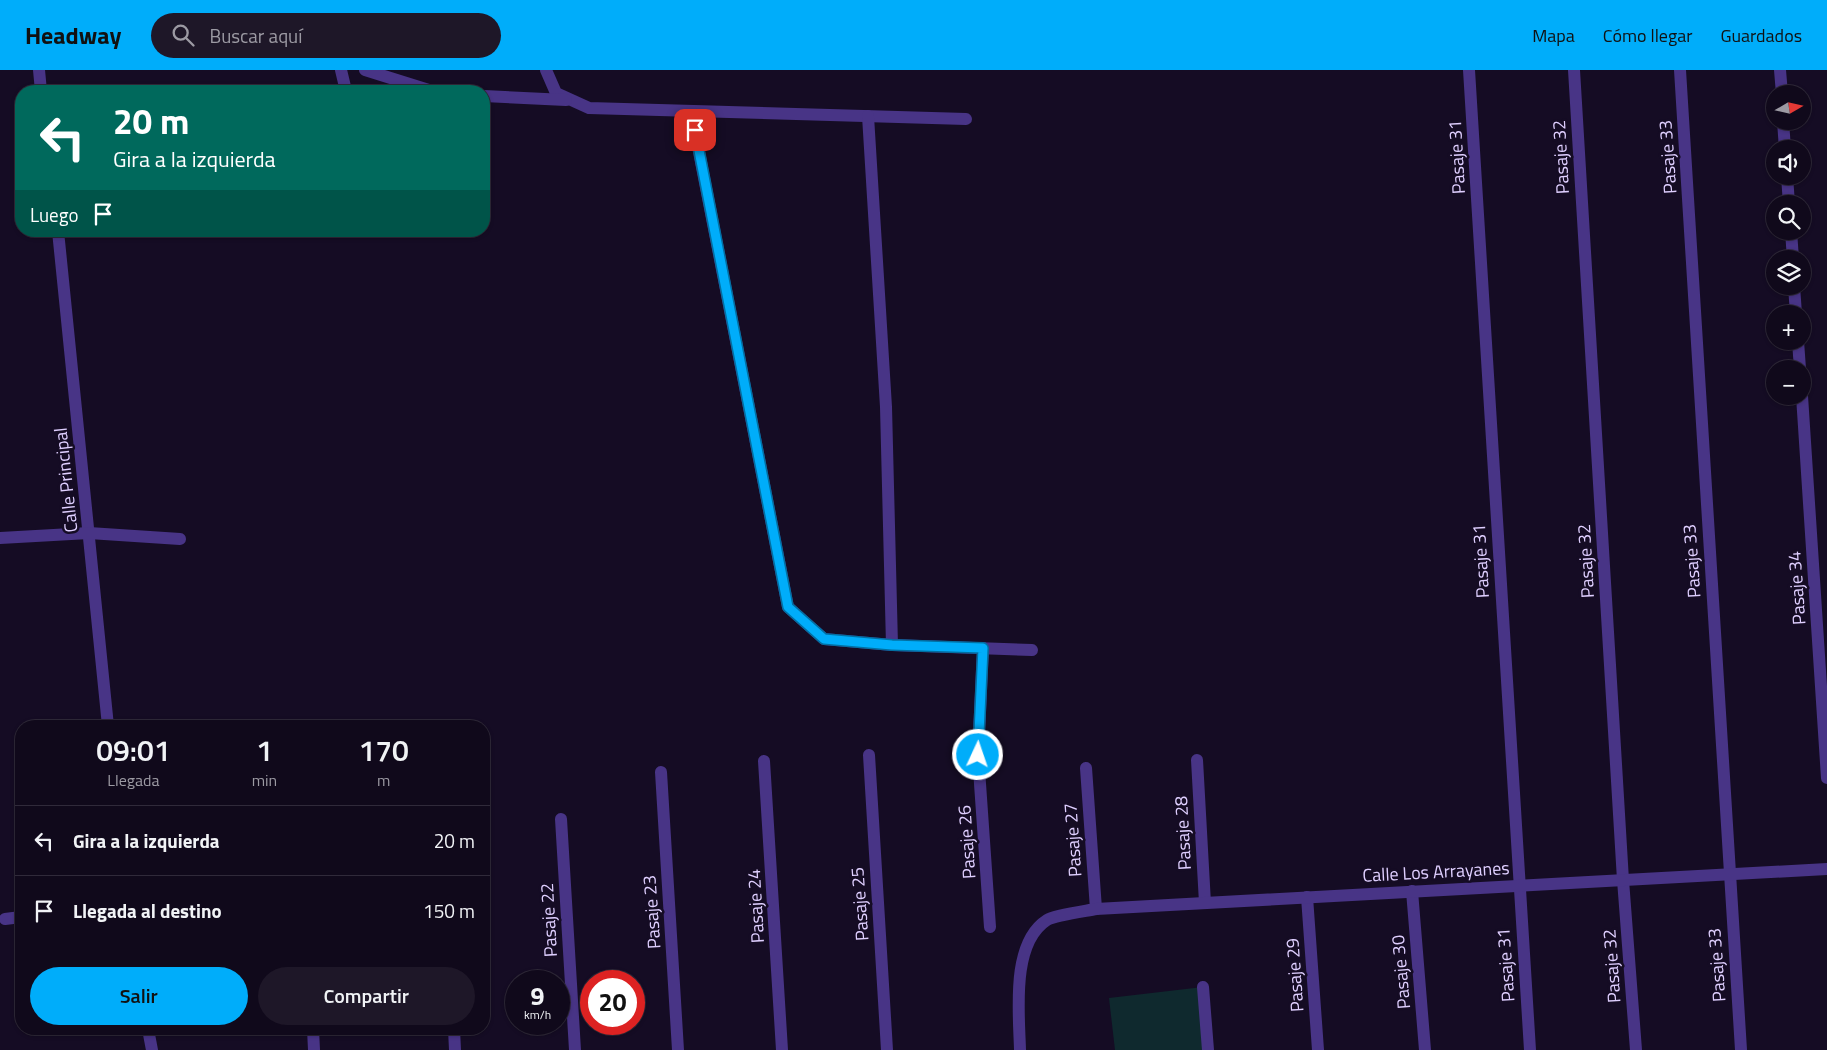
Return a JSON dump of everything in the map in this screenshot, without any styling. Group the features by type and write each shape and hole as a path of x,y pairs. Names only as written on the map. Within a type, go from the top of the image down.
{"street":[{"path":"39,70 40,85"},
{"path":"341,70 345,85"},
{"path":"365,70 413,85"},
{"path":"546,70 556,94 589,108 966,119"},
{"name":"Pasaje 31","path":"1469,70 1518,886 1530,1050"},
{"name":"Pasaje 32","path":"1574,70 1623,880 1636,1050"},
{"name":"Pasaje 33","path":"1680,70 1740,1050"},
{"path":"1780,70 1781,85"},
{"path":"490,96 572,101"},
{"path":"691,111 788,607 824,639 892,645 1032,650"},
{"path":"868,116 886,407 892,645"},
{"name":"Calle Principal","path":"59,237 107,720"},
{"name":"Pasaje 34","path":"1803,405 1827,778"},
{"path":"0,538 89,533 180,539"},
{"name":"Pasaje 26","path":"983,648 978,755 990,927"},
{"name":"Pasaje 25","path":"868,756 887,1050"},
{"name":"Pasaje 24","path":"764,760 782,1050"},
{"name":"Pasaje 28","path":"1197,760 1205,903"},
{"name":"Pasaje 27","path":"1086,768 1096,909"},
{"name":"Pasaje 23","path":"661,772 678,1050"},
{"name":"Pasaje 22","path":"561,819 575,1050"},
{"name":"Calle Los Arrayanes","path":"1020,1050 1020,970 1031,937 1048,919 1096,909 1827,869"},
{"name":"Pasaje 30","path":"1412,892 1425,1050"},
{"name":"Pasaje 29","path":"1307,897 1318,1050"},
{"path":"5,919 15,918"},
{"path":"1203,987 1208,1050"},
{"path":"149,1035 152,1050"},
{"path":"313,1035 314,1050"},
{"path":"454,1035 455,1050"}],"green space":[{"path":"1203,987 1208,1050 1115,1050 1109,998"}],"route":[{"path":"695,130 788,607 824,639 892,645 983,648 978,755"}]}
